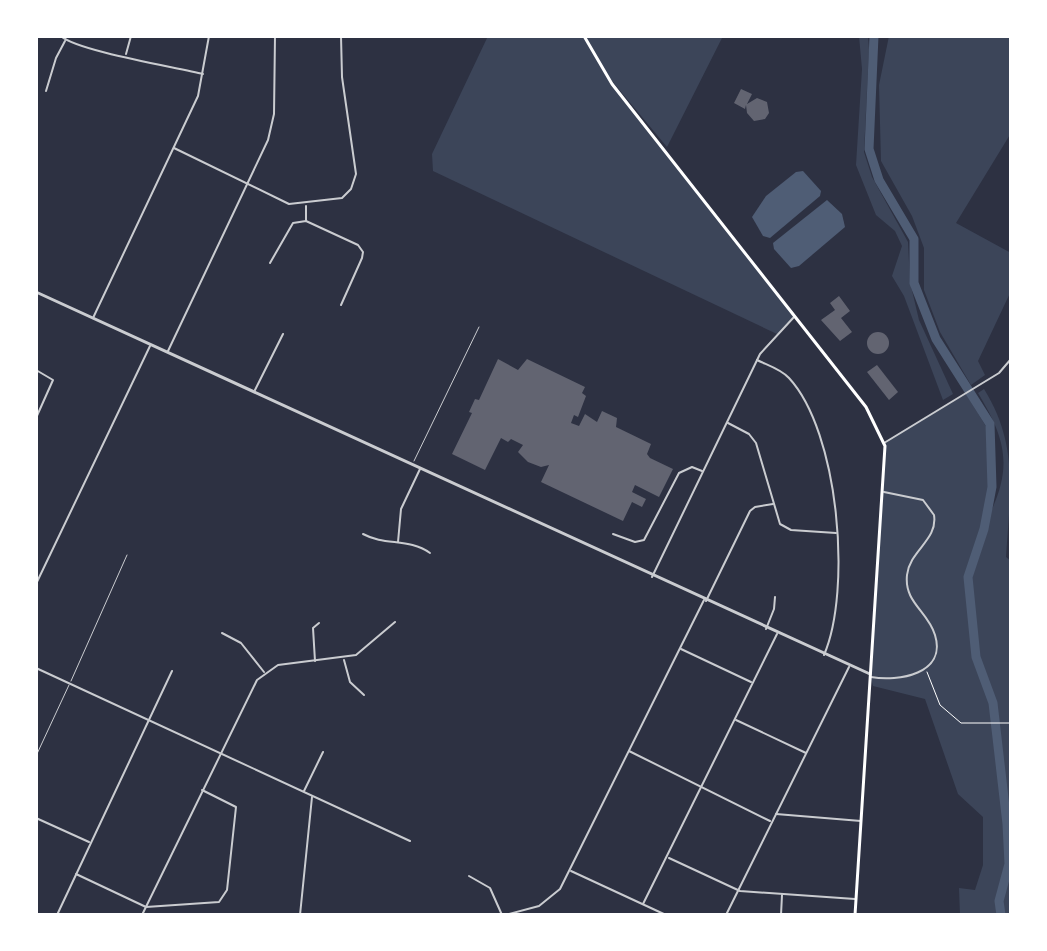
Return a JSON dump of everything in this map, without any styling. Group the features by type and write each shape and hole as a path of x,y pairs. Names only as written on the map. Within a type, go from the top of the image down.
{"main road":[{"path":"584,36 612,84 866,407 884,443 884,492 855,915"}],"street":[{"path":"61,36 83,49 126,55 204,74"},
{"path":"126,55 131,36"},
{"path":"93,318 174,148 204,74 209,36"},
{"path":"168,353 249,184 273,120 275,36"},
{"path":"174,148 289,204 306,205 342,198 356,178 342,77 341,36"},
{"path":"46,91 65,40"},
{"path":"306,205 306,221"},
{"path":"270,263 293,223 306,221 358,245 363,252 341,305"},
{"path":"36,292 849,667 870,675 896,679 919,673 930,663 936,644 934,631 909,596 907,579 913,557 932,535 934,515 923,500 884,492"},
{"path":"652,577 757,360 795,316"},
{"path":"254,392 283,334"},
{"path":"36,584 150,345"},
{"path":"884,443 972,391 999,373 1011,359"},
{"path":"757,360 787,376 810,415 831,477 838,533 832,634 824,655"},
{"path":"36,370 51,377 52,385 36,418"},
{"path":"727,423 749,434 756,443 778,520 787,529 838,533"},
{"path":"613,534 635,542 644,540 679,473 692,467 703,472"},
{"path":"398,542 401,509 420,469"},
{"path":"469,876 490,888 504,915 532,909 546,902 560,889 750,511 755,507 774,504"},
{"path":"363,534 376,541 417,545 430,553"},
{"path":"766,629 775,597"},
{"path":"142,915 253,684 278,665 343,659 372,645 395,622"},
{"path":"315,662 313,628 319,623"},
{"path":"222,633 241,643 265,673"},
{"path":"643,904 777,634"},
{"path":"679,649 753,683"},
{"path":"343,659 350,682 364,695"},
{"path":"726,915 849,667"},
{"path":"36,668 410,841"},
{"path":"57,915 172,671"},
{"path":"735,719 806,753"},
{"path":"628,751 772,822"},
{"path":"303,792 323,752"},
{"path":"76,874 146,907 219,902 226,894 236,807 201,789"},
{"path":"300,915 312,796"},
{"path":"776,814 862,821"},
{"path":"36,818 91,843"},
{"path":"667,857 738,890 856,899"},
{"path":"570,870 666,915"},
{"path":"781,915 782,894"}],"lane":[{"path":"412,465 479,327"},
{"path":"36,756 127,555"}],"path":[{"path":"926,672 945,712 961,723 1010,723"}],"shaded area":[{"path":"488,36 723,36 667,147 607,75 795,316 777,334 433,171 432,154"},
{"path":"859,36 868,36 869,49 864,152 872,177 908,242 910,282 919,320 953,394 943,400 904,296 892,276 902,246 895,231 876,215 856,165 862,69"},
{"path":"889,36 1011,36 1011,133 956,223 1011,253 1011,291 978,361 985,375 971,385 940,332 924,290 924,248 912,216 881,161 879,85"},
{"path":"803,171 821,191 820,196 770,238 763,236 752,217 766,196 796,172"},
{"path":"827,200 842,214 845,227 799,266 791,268 774,249 773,243"},
{"path":"984,389 1003,430 1010,470 1006,557 1011,561 1011,915 997,911 997,915 960,915 959,888 975,890 983,865 983,817 958,794 925,699 873,686 870,674 884,443 966,394 987,428 992,487 987,520 1001,485 1003,455 995,426 978,393"}],"building":[{"path":"741,89 752,94 747,104 757,98 767,102 769,113 765,119 754,121 747,113 746,105 745,109 734,103"},
{"path":"839,296 850,311 841,318 852,332 840,341 821,320 835,310 830,303"},
{"path":"878,332 886,335 889,343 886,351 878,354 870,351 867,343 870,335"},
{"path":"498,359 518,370 527,359 585,387 582,393 586,396 578,417 574,415 571,423 579,426 585,414 597,422 602,411 617,418 616,427 651,444 647,454 650,458 673,469 659,497 635,485 632,492 646,499 642,507 632,502 623,521 541,482 549,465 541,467 528,462 518,452 523,445 511,439 508,442 501,438 485,470 452,454 472,413 469,412 475,399 479,400"},
{"path":"877,365 898,392 889,400 867,372"}],"waterway":[{"path":"874,36 869,149 879,180 914,239 914,283 936,339 990,424 992,487 984,529 968,577 976,657 993,703 1007,824 1009,864 999,901 1001,915"}]}
